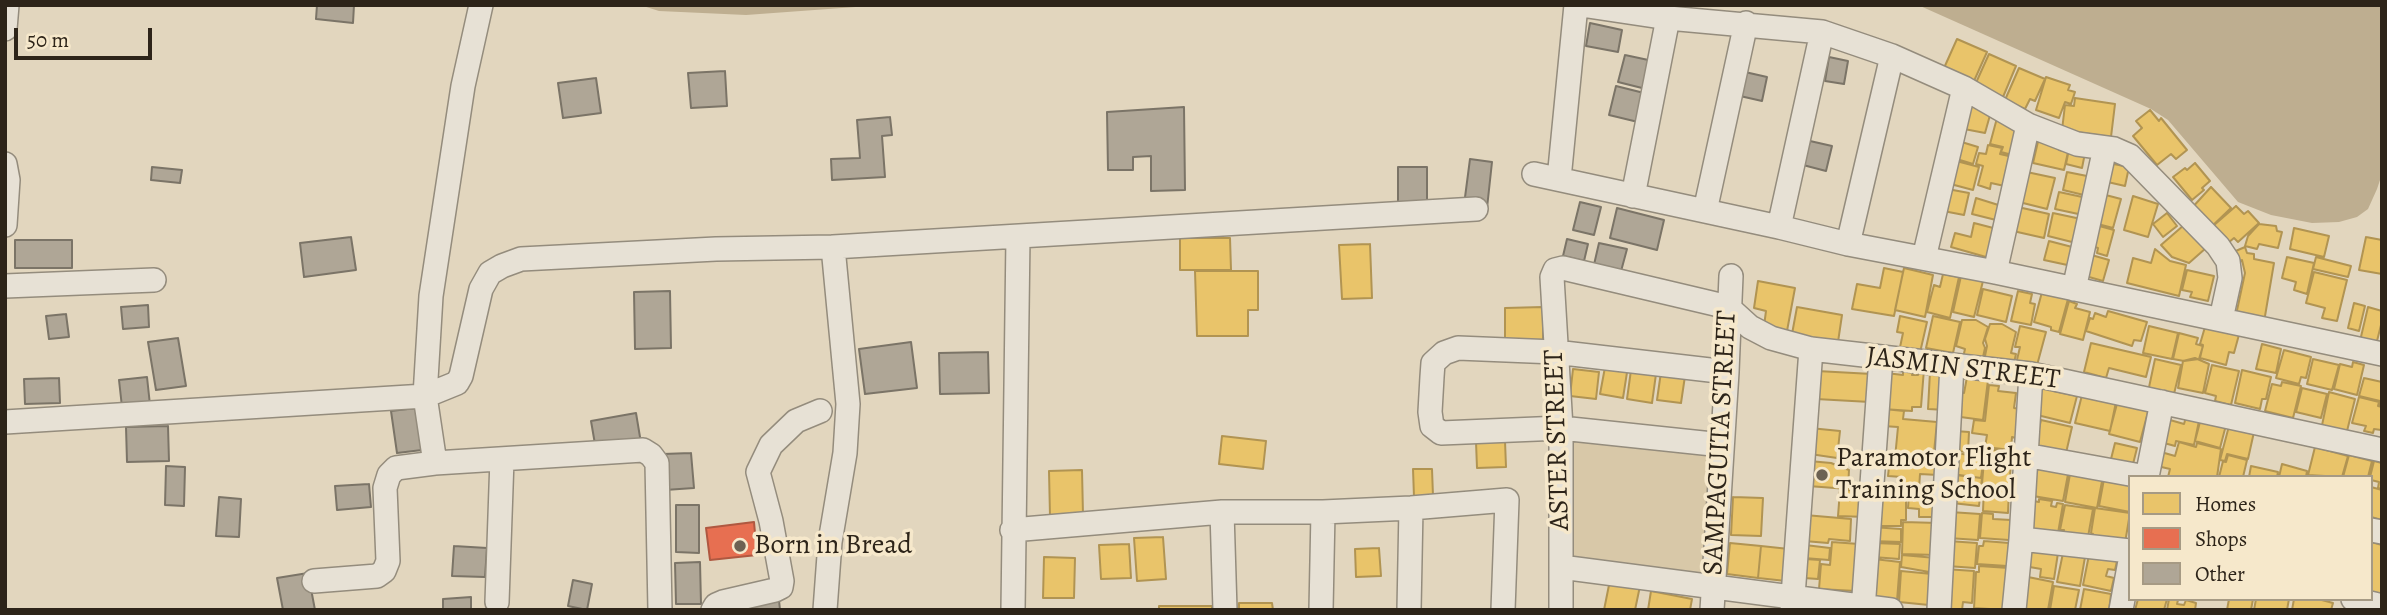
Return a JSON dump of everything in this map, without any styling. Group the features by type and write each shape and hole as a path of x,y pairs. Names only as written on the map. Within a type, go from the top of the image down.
{"street":[{"path":"5,29 7,5"},
{"path":"435,463 425,396 431,296 463,86 481,5"},
{"path":"1559,180 1578,5 1668,18 1822,32 1892,56 1964,89 2028,125 2077,144 2114,149 2137,162 2218,246 2228,261 2230,278 2221,319"},
{"path":"1633,196 1668,18"},
{"path":"1705,211 1746,23"},
{"path":"1779,227 1822,32"},
{"path":"1848,244 1892,56"},
{"path":"1924,258 1964,89"},
{"path":"1995,272 2028,125"},
{"path":"2074,289 2105,148"},
{"path":"5,164 8,180 5,225"},
{"path":"1534,174 1705,211 1733,229 1779,227 1848,244 1995,272 2382,354"},
{"path":"5,422 425,396 457,383 461,376 481,289 490,273 522,259 716,249 833,247 1476,209"},
{"path":"1013,610 1018,237"},
{"path":"825,610 830,542 845,453 848,404 833,247"},
{"name":"JASMIN STREET","path":"1555,270 1563,268 1728,307 1750,327 1771,338 1811,349 2031,374 2382,450"},
{"name":"ASTER STREET","path":"1555,270 1552,277 1561,428 1561,610"},
{"name":"SAMPAGUITA STREET","path":"1712,610 1731,276"},
{"path":"5,286 153,279"},
{"path":"1722,445 1561,428 1441,433 1432,426 1430,412 1433,363 1444,353 1458,348 1555,352 1727,372"},
{"path":"1792,604 1811,349"},
{"path":"1863,608 1881,357"},
{"path":"1939,610 1952,365"},
{"path":"2014,610 2031,374"},
{"path":"2146,475 2162,402"},
{"path":"713,610 723,602 781,587 771,521 758,472 771,445 796,422 820,411"},
{"path":"314,581 377,576 384,571 388,561 385,488 389,475 396,468 435,463 643,450 657,463 660,610"},
{"path":"2025,454 2135,475"},
{"path":"497,603 502,459"},
{"path":"1012,530 1223,513 1411,508 1507,500 1503,610"},
{"path":"1409,610 1411,508"},
{"path":"1321,610 1323,512"},
{"path":"1223,513 1225,610"},
{"path":"2021,539 2128,551"},
{"path":"1561,567 1714,586 1792,604 1891,610"},
{"path":"2121,610 2128,572"},
{"path":"2361,601 2382,606"}],"shaded area":[{"path":"640,5 883,5 746,15 659,11"},
{"path":"1918,5 2382,5 2382,174 2377,189 2368,209 2357,217 2339,222 2312,223 2271,215 2238,202 2168,120 2151,109"},
{"path":"1571,441 1713,453 1705,576 1571,560"}],"building: Homes":[{"path":"1957,39 1987,52 1974,81 1944,68"},
{"path":"1989,54 2016,66 2003,97 1975,85"},
{"path":"2019,68 2045,79 2035,101 2030,99 2025,109 2005,100"},
{"path":"2046,77 2070,85 2068,90 2075,92 2071,104 2065,102 2059,118 2036,110"},
{"path":"2075,98 2115,104 2111,137 2062,130 2065,105 2074,106"},
{"path":"1963,99 1992,108 1985,133 1959,128"},
{"path":"2150,110 2159,121 2161,118 2187,150 2176,159 2171,154 2157,165 2133,136 2142,128 2136,121"},
{"path":"1997,118 2023,131 2016,156 2001,152 2003,147 1990,144"},
{"path":"2040,133 2060,144 2059,150 2068,152 2064,170 2033,163"},
{"path":"1955,140 1978,147 1973,164 1950,157"},
{"path":"1988,145 2002,148 2000,154 2017,158 2009,187 1991,183 1990,189 1978,185 1983,166 1976,164 1979,153 1986,154"},
{"path":"2069,149 2085,153 2082,168 2066,164"},
{"path":"1949,159 1979,167 1973,190 1943,182"},
{"path":"2103,162 2129,167 2125,186 2099,180"},
{"path":"2195,163 2210,181 2192,200 2173,177"},
{"path":"2022,171 2055,178 2047,209 2015,201"},
{"path":"2067,172 2092,177 2088,196 2063,190"},
{"path":"2211,187 2231,208 2208,230 2190,210"},
{"path":"1942,188 1969,193 1964,215 1938,210"},
{"path":"2059,192 2087,198 2083,215 2055,209"},
{"path":"2098,193 2121,199 2113,228 2090,222"},
{"path":"2133,196 2158,204 2148,237 2124,230"},
{"path":"1976,198 2008,208 2004,222 1972,214"},
{"path":"2236,206 2244,214 2248,211 2259,223 2238,242 2234,238 2228,243 2213,226"},
{"path":"2018,207 2049,214 2044,238 2013,231"},
{"path":"2053,213 2081,219 2076,243 2048,236"},
{"path":"2167,213 2177,226 2163,237 2153,224"},
{"path":"1974,223 2001,230 1993,259 1951,247 1955,233 1971,237"},
{"path":"2092,224 2114,230 2107,256 2097,253 2098,248 2087,245"},
{"path":"2259,224 2276,226 2277,231 2282,232 2278,248 2259,244 2257,249 2245,246 2248,236"},
{"path":"2184,225 2206,248 2189,263 2172,257 2161,245"},
{"path":"2294,228 2329,236 2324,257 2290,249"},
{"path":"2366,237 2382,240 2382,274 2359,270"},
{"path":"1180,238 1230,238 1231,270 1180,270"},
{"path":"2049,241 2076,248 2072,266 2044,260"},
{"path":"1370,244 1372,298 1342,299 1339,245"},
{"path":"2245,247 2247,253 2254,254 2254,259 2274,263 2264,322 2236,315 2245,273 2242,260 2237,265 2231,253"},
{"path":"2155,249 2170,261 2186,265 2179,296 2127,283 2133,258 2151,263"},
{"path":"2088,254 2109,260 2103,281 2082,275"},
{"path":"2287,257 2314,263 2307,294 2294,290 2296,282 2282,278"},
{"path":"2316,257 2351,266 2348,277 2313,269"},
{"path":"1884,268 1903,272 1894,316 1852,309 1857,284 1880,288"},
{"path":"1904,268 1933,275 1925,317 1895,310"},
{"path":"2187,270 2214,276 2208,301 2190,297 2192,292 2182,290"},
{"path":"1195,271 1258,271 1258,310 1248,310 1248,336 1197,336"},
{"path":"2314,272 2347,280 2337,321 2322,318 2325,308 2306,303"},
{"path":"1943,274 1959,277 1950,318 1927,312 1934,285 1940,287"},
{"path":"1961,276 1983,281 1974,317 1953,312"},
{"path":"1758,281 1795,288 1787,331 1764,326 1766,311 1754,308"},
{"path":"1983,289 2012,296 2006,322 1977,315"},
{"path":"2018,291 2032,294 2030,303 2035,304 2031,325 2011,321"},
{"path":"2042,292 2068,299 2059,332 2034,322"},
{"path":"2069,301 2077,304 2075,308 2090,312 2083,340 2060,334"},
{"path":"2354,303 2365,306 2359,331 2348,328"},
{"path":"1543,307 1543,340 1505,341 1505,308"},
{"path":"1797,307 1842,315 1838,342 1792,334"},
{"path":"2368,307 2382,311 2376,345 2360,341"},
{"path":"2108,311 2147,322 2141,341 2134,340 2132,346 2086,331 2090,318 2093,319 2095,313 2106,317"},
{"path":"1900,316 1927,322 1919,357 1899,352 1903,333 1897,332"},
{"path":"1933,316 1960,322 1953,353 1926,348"},
{"path":"1962,320 1976,320 1988,327 1981,366 1962,362 1965,349 1956,346"},
{"path":"1990,324 2002,324 2016,332 2011,353 2016,354 2013,367 1984,361 1987,346 1985,339"},
{"path":"2020,326 2046,332 2036,369 2016,364 2020,347 2015,347"},
{"path":"2149,326 2178,333 2172,359 2143,353"},
{"path":"2205,327 2240,331 2234,353 2229,352 2226,365 2200,358 2203,345 2200,344"},
{"path":"2179,333 2198,338 2196,344 2203,346 2199,359 2173,359"},
{"path":"2091,343 2151,357 2146,377 2109,368 2106,378 2084,372"},
{"path":"2262,344 2281,349 2276,373 2256,369"},
{"path":"2284,350 2311,357 2306,378 2301,377 2299,384 2276,378"},
{"path":"2195,358 2209,364 2203,393 2178,388 2183,361"},
{"path":"2155,359 2181,365 2173,398 2148,392"},
{"path":"2313,359 2339,365 2332,390 2307,384"},
{"path":"1606,362 1628,366 1623,398 1600,394"},
{"path":"2353,362 2364,365 2357,395 2334,389 2340,364 2352,367"},
{"path":"2212,365 2239,371 2231,405 2215,401 2216,396 2205,393"},
{"path":"1903,366 1913,367 1912,375 1918,375 1918,369 1924,369 1921,407 1912,407 1912,411 1883,409 1886,373 1903,375"},
{"path":"1573,369 1599,372 1596,399 1570,396"},
{"path":"1631,370 1656,374 1652,403 1627,399"},
{"path":"2242,370 2271,377 2266,399 2262,399 2260,409 2235,403"},
{"path":"1817,371 1872,374 1870,402 1816,399"},
{"path":"1661,372 1685,376 1681,403 1657,400"},
{"path":"1930,372 1948,373 1946,410 1928,409"},
{"path":"1967,377 1988,380 1983,420 1953,416 1956,392 1964,393"},
{"path":"2364,378 2382,382 2382,407 2379,406 2380,401 2359,396"},
{"path":"2041,381 2056,384 2054,391 2077,396 2070,423 2033,414"},
{"path":"2282,382 2301,386 2293,418 2265,411 2272,384 2281,386"},
{"path":"1989,385 1999,386 1998,391 2016,393 2014,408 2020,409 2016,438 2012,437 2011,450 1985,447 1987,435 1972,433 1974,420 1985,421"},
{"path":"2302,388 2327,394 2321,418 2296,412"},
{"path":"2329,392 2355,399 2346,435 2321,430"},
{"path":"2082,395 2116,402 2110,431 2075,423"},
{"path":"2359,397 2379,402 2378,406 2382,407 2381,430 2374,429 2373,433 2364,431 2366,426 2352,423"},
{"path":"2118,400 2149,408 2140,442 2109,434"},
{"path":"1884,409 1904,411 1903,419 1937,422 1933,462 1939,463 1938,475 1920,474 1919,489 1901,487 1902,477 1888,476 1890,457 1895,458 1898,427 1883,426"},
{"path":"2186,417 2199,421 2194,445 2176,441 2175,446 2164,443 2170,420 2184,424"},
{"path":"2041,420 2072,427 2066,453 2035,447"},
{"path":"2200,422 2226,425 2220,448 2195,441"},
{"path":"2229,426 2254,432 2248,459 2227,454 2225,461 2220,460"},
{"path":"1810,428 1840,431 1837,458 1810,454"},
{"path":"1955,431 1969,432 1968,452 1954,451"},
{"path":"1222,436 1266,441 1263,469 1219,464"},
{"path":"1505,441 1506,467 1477,468 1476,442"},
{"path":"2179,442 2196,447 2197,443 2221,449 2217,475 2168,475 2170,469 2157,466 2161,452 2175,456"},
{"path":"2115,443 2137,448 2132,468 2110,463"},
{"path":"2315,447 2348,456 2343,475 2308,475"},
{"path":"1985,449 2012,452 2009,487 1982,484"},
{"path":"1955,453 1984,457 1981,478 1952,474"},
{"path":"2228,455 2247,460 2243,475 2220,475 2223,461 2226,462"},
{"path":"2349,455 2372,461 2368,475 2344,475"},
{"path":"2034,458 2069,469 2063,501 2027,495"},
{"path":"1809,461 1831,463 1849,470 1848,489 1808,486"},
{"path":"2374,461 2382,463 2382,489 2378,488 2379,482 2373,480 2373,475 2370,475"},
{"path":"2282,464 2307,471 2306,475 2279,475"},
{"path":"2251,466 2278,472 2277,475 2249,475"},
{"path":"1413,469 1432,469 1433,496 1414,497"},
{"path":"1082,470 1083,515 1050,516 1049,471"},
{"path":"2070,474 2103,476 2097,508 2065,502"},
{"path":"1955,475 1982,478 1979,506 1952,503"},
{"path":"2104,479 2128,483 2128,512 2099,506"},
{"path":"1984,487 2009,489 2008,513 1983,511"},
{"path":"2373,488 2382,490 2382,520 2373,518"},
{"path":"1840,490 1867,491 1866,517 1838,516"},
{"path":"1909,494 1938,495 1938,517 1919,517 1919,509 1908,508"},
{"path":"1733,497 1763,498 1761,536 1731,535"},
{"path":"1874,498 1906,498 1906,520 1901,520 1901,526 1873,526"},
{"path":"2039,499 2052,501 2051,506 2063,504 2057,539 2023,533 2028,500 2039,502"},
{"path":"2065,505 2093,509 2088,537 2063,540 2064,530 2060,530"},
{"path":"2095,508 2128,513 2124,549 2091,543"},
{"path":"1950,512 1980,514 1978,540 1948,538"},
{"path":"1982,513 1993,514 1993,519 2011,520 2009,540 1980,538"},
{"path":"1805,515 1851,519 1850,541 1804,541"},
{"path":"1903,522 1938,523 1936,555 1902,554"},
{"path":"1872,527 1901,529 1901,542 1871,541"},
{"path":"1163,537 1166,579 1137,581 1134,538"},
{"path":"1948,541 1977,543 1975,568 1947,566"},
{"path":"1984,541 2009,543 2007,566 1977,564 1979,546 1983,546"},
{"path":"1832,542 1859,544 1856,591 1819,589 1821,564 1830,565"},
{"path":"1730,543 1761,546 1758,578 1727,574"},
{"path":"1874,543 1900,544 1899,559 1873,557"},
{"path":"2373,543 2382,545 2382,602 2373,600"},
{"path":"1129,544 1131,578 1101,579 1099,545"},
{"path":"1805,545 1830,548 1829,560 1804,558"},
{"path":"1761,546 1789,549 1786,581 1758,578"},
{"path":"2027,547 2058,553 2054,579 2040,577 2041,569 2024,566"},
{"path":"1379,548 1381,576 1356,577 1355,549"},
{"path":"2063,553 2085,557 2080,586 2057,582"},
{"path":"1902,555 1936,558 1935,573 1901,567"},
{"path":"2089,555 2117,561 2115,570 2108,569 2106,576 2114,578 2111,591 2083,585"},
{"path":"1044,557 1075,558 1074,598 1043,598"},
{"path":"1805,559 1820,560 1818,579 1804,578"},
{"path":"1874,559 1900,562 1897,601 1871,599"},
{"path":"1979,566 2009,568 2006,610 1974,608 1976,572 1979,572"},
{"path":"1945,569 1974,571 1972,603 1963,602 1962,610 1942,609"},
{"path":"1901,571 1932,574 1929,605 1899,602"},
{"path":"2023,576 2053,582 2048,610 2023,610"},
{"path":"1610,580 1640,586 1635,610 1604,610"},
{"path":"2054,586 2079,590 2075,610 2050,610"},
{"path":"2084,589 2111,594 2109,610 2080,610"},
{"path":"1651,591 1692,599 1690,610 1648,610"},
{"path":"2137,601 2166,601 2164,610 2135,610"},
{"path":"2169,601 2178,601 2177,604 2184,605 2186,601 2196,603 2195,610 2167,610"},
{"path":"2229,601 2253,601 2251,610 2227,610"},
{"path":"2256,601 2289,601 2287,610 2254,610"},
{"path":"2294,601 2333,603 2331,610 2292,610"},
{"path":"1239,603 1272,603 1273,610 1239,610"},
{"path":"1159,606 1212,606 1212,610 1159,610"}],"building: Shops":[{"path":"754,522 757,555 710,560 706,528"}],"building: Other":[{"path":"317,5 354,5 353,23 316,19"},
{"path":"1590,23 1622,30 1618,52 1586,46"},
{"path":"1625,55 1653,61 1646,89 1618,82"},
{"path":"1829,57 1848,61 1844,84 1825,81"},
{"path":"725,71 727,106 691,108 688,73"},
{"path":"1745,72 1767,77 1762,101 1740,96"},
{"path":"596,78 601,113 563,118 558,83"},
{"path":"1616,86 1644,93 1638,122 1609,115"},
{"path":"1184,107 1185,190 1151,191 1151,156 1133,157 1133,170 1108,170 1107,112"},
{"path":"890,117 892,135 882,136 885,177 832,180 831,159 860,158 857,120"},
{"path":"1810,141 1832,146 1826,171 1803,165"},
{"path":"1470,159 1492,162 1487,208 1464,205"},
{"path":"152,167 182,170 180,183 151,180"},
{"path":"1398,167 1427,167 1427,202 1398,202"},
{"path":"1580,202 1601,207 1594,235 1573,230"},
{"path":"1617,208 1664,220 1657,250 1610,238"},
{"path":"351,237 356,270 304,277 300,243"},
{"path":"1567,239 1588,244 1584,261 1563,256"},
{"path":"15,240 72,240 72,268 15,268"},
{"path":"1599,243 1627,249 1620,275 1593,269"},
{"path":"670,291 671,348 635,349 634,292"},
{"path":"148,305 149,327 123,329 121,307"},
{"path":"66,314 69,337 49,339 46,316"},
{"path":"178,338 186,386 156,390 148,342"},
{"path":"911,342 917,388 865,394 859,349"},
{"path":"988,352 989,393 940,394 939,353"},
{"path":"147,377 150,405 122,407 119,380"},
{"path":"59,378 60,403 25,404 24,379"},
{"path":"416,408 422,450 397,453 391,411"},
{"path":"636,413 641,443 596,450 591,421"},
{"path":"168,426 169,461 127,462 126,427"},
{"path":"691,453 694,488 665,490 663,454"},
{"path":"166,466 185,467 184,506 165,505"},
{"path":"369,484 371,507 337,510 335,486"},
{"path":"219,497 241,499 239,537 216,536"},
{"path":"676,505 699,505 699,553 676,552"},
{"path":"454,546 487,548 485,577 452,576"},
{"path":"700,562 701,604 676,604 675,563"},
{"path":"308,573 315,610 283,610 277,578"},
{"path":"573,580 592,584 587,610 568,606"},
{"path":"471,597 471,610 443,610 443,599"},
{"path":"779,600 780,610 720,610"}],"place":[{"name":"Paramotor Flight Training School","path":"1822,475"},
{"name":"Born in Bread","path":"740,546"}]}
